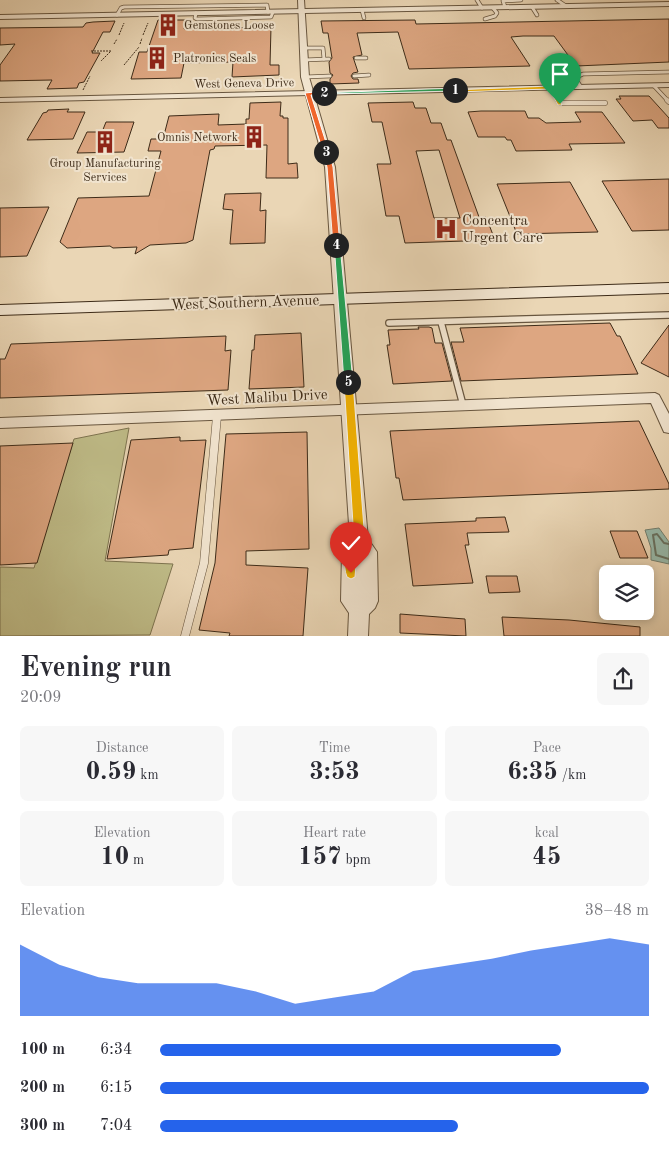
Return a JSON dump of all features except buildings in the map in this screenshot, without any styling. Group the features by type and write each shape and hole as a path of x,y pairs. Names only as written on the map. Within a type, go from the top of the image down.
{"main road":[{"name":"West Southern Avenue","path":"0,310 669,288"}],"street":[{"path":"301,0 305,77 330,167 359,542 351,552 351,600 359,609 358,636"},
{"path":"0,17 669,4"},
{"name":"West Geneva Drive","path":"0,100 669,85"},
{"name":"West Malibu Drive","path":"0,423 655,398 669,428"}],"lane":[{"path":"477,0 482,8"},
{"path":"506,7 503,1 521,0"},
{"path":"557,0 566,6"},
{"path":"632,0 638,5"},
{"path":"116,15 124,7 214,5 267,4 270,12"},
{"path":"532,7 538,15"},
{"path":"484,19 495,16 497,13 493,8"},
{"path":"362,10 364,18"},
{"path":"303,48 323,48 326,59 304,60"},
{"path":"356,58 366,58"},
{"path":"580,87 575,78 582,74 669,72"},
{"path":"354,76 370,75"},
{"path":"305,77 330,76"},
{"path":"654,86 669,102"},
{"path":"551,88 560,104 605,102"},
{"path":"389,324 669,315"},
{"path":"441,322 463,405"},
{"path":"185,636 204,563 217,416"}],"path":[{"path":"143,35 150,17"},
{"path":"119,35 127,18"},
{"path":"140,44 142,38"},
{"path":"114,44 117,39"},
{"path":"124,65 138,47"},
{"path":"101,61 113,48"},
{"path":"91,51 111,51"},
{"path":"81,94 90,76"}],"shaded area":[{"path":"129,428 105,561 173,564 150,635 0,636 0,567 34,568 74,439"}],"water":[{"path":"659,528 669,542 669,564 651,560 651,548 645,530"}],"place":[{"name":"Gemstones Loose","path":"168,25"},
{"name":"Platronics Seals","path":"157,58"},
{"name":"Omnis Network","path":"254,137"},
{"name":"Group Manufacturing Services","path":"105,142"},
{"name":"Concentra Urgent Care","path":"446,229"}],"route":[{"path":"351,573 351,552 359,542 330,167 324,140 308,93 551,88 560,104"}]}
